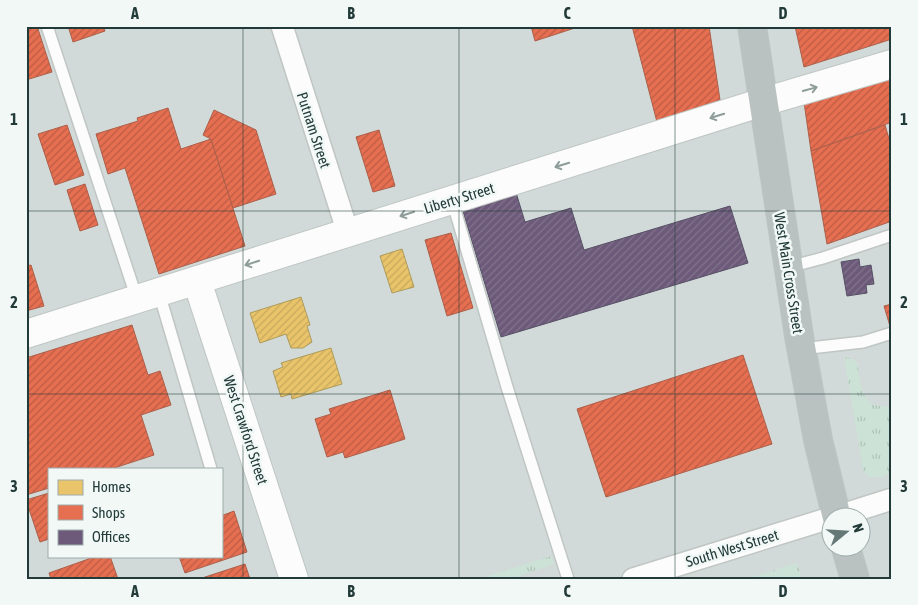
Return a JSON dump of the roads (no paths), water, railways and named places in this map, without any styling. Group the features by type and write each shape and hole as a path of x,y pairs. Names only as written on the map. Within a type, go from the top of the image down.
{"highway":[{"name":"West Main Cross Street","path":"752,26 802,349 832,508"},
{"path":"849,558 855,579"}],"street":[{"name":"Putnam Street","path":"282,26 348,233"},
{"name":"Liberty Street","path":"26,334 763,102 892,64"},
{"name":"West Crawford Street","path":"198,281 294,579"},
{"name":"South West Street","path":"863,508 892,499"},
{"name":"South West Street","path":"633,579 820,521"}],"lane":[{"path":"47,26 211,468"},
{"path":"452,200 507,387 568,579"},
{"path":"789,268 892,235"},
{"path":"802,349 862,342 892,333"}]}
